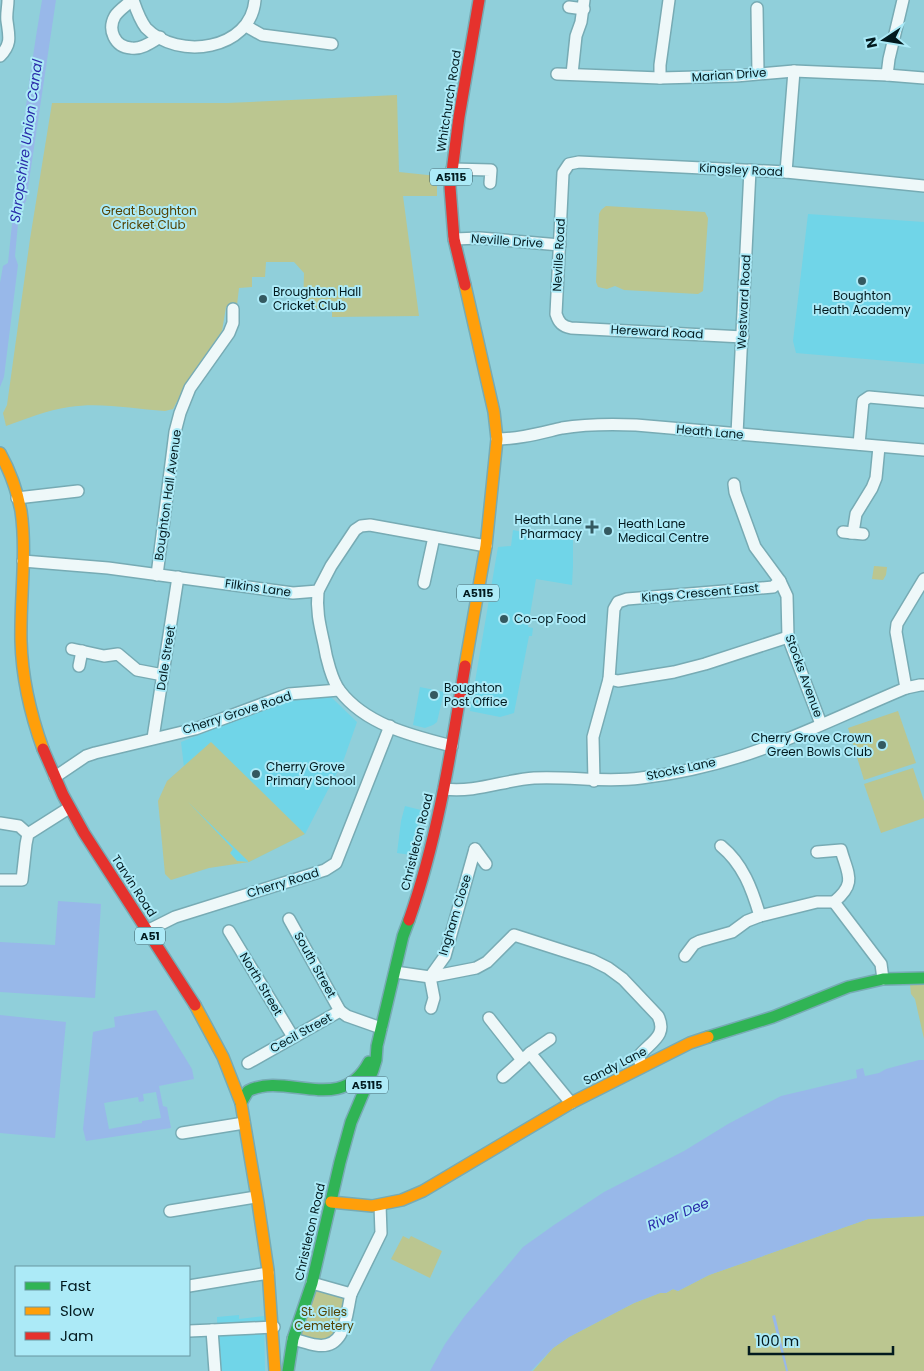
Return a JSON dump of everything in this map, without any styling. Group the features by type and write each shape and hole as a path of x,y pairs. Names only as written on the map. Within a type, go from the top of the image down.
{"main road":[{"name":"Whitchurch Road","path":"479,0 459,117 450,187 454,239 479,353"},
{"name":"Christleton Road","path":"288,1371 293,1338 312,1283 351,1122 376,1060 377,1046 403,936 422,883 444,789 486,546 496,439 494,412 479,353"},
{"name":"Tarvin Road","path":"0,453 8,469 17,498 23,536 20,643 26,694 37,734 69,808 79,826 184,986 228,1066 241,1103 268,1273 274,1327"},
{"name":"Sandy Lane","path":"331,1202 380,1205 402,1200 424,1191 485,1156 527,1128 571,1103 690,1043 773,1017 848,987 883,979 924,978"},
{"name":"A5115","path":"330,1089 354,1082 363,1073 377,1046"},
{"path":"228,1066 242,1079 267,1086"},
{"path":"241,1103 246,1092 253,1088 267,1086 330,1089 348,1099 351,1122"},
{"path":"274,1327 288,1329 297,1326"},
{"name":"A51","path":"274,1327 275,1371"}],"street":[{"path":"0,56 10,41 10,32 6,20 8,0"},
{"path":"160,37 144,46 132,49 120,45 114,37 111,26 116,15 133,0 146,27 160,37 176,45 192,48 207,47 227,40 246,26 255,8 255,0"},
{"path":"660,78 669,0"},
{"path":"887,75 889,58 903,0"},
{"path":"569,7 584,5 576,36 572,74"},
{"path":"757,8 758,73"},
{"path":"246,26 262,35 332,44"},
{"path":"786,172 794,71"},
{"name":"Marian Drive","path":"557,74 660,78 736,76 794,71 924,78"},
{"name":"Kingsley Road","path":"563,173 569,164 579,162 786,172 924,186"},
{"path":"452,169 490,170 490,183"},
{"name":"Westward Road","path":"737,434 750,170"},
{"name":"Neville Road","path":"563,173 556,314 560,323 565,327 571,328"},
{"name":"Neville Drive","path":"454,239 480,238 560,245"},
{"name":"Boughton Hall Avenue","path":"157,575 175,432 180,413 190,388 229,333 233,309"},
{"name":"Hereward Road","path":"571,328 743,336"},
{"path":"859,444 863,401 869,397 924,402"},
{"name":"Heath Lane","path":"496,439 508,439 562,428 600,424 636,425 924,450"},
{"path":"853,533 856,514 876,478 879,447"},
{"path":"17,498 74,491 69,479"},
{"name":"Stocks Avenue","path":"747,489 734,488 755,547 780,581 787,596 788,637 821,724"},
{"path":"452,746 421,738 390,726 366,714 350,702 339,690 326,655 316,607 318,592 331,566 355,530 361,526 370,525 486,546"},
{"path":"424,583 434,537"},
{"name":"Filkins Lane","path":"23,561 84,565 293,593 318,592"},
{"name":"Dale Street","path":"153,738 178,577"},
{"path":"906,688 896,632 897,624 924,579"},
{"name":"Kings Crescent East","path":"609,680 614,609 618,602 627,599 773,587 780,581"},
{"path":"594,780 593,738 609,680 674,672 788,637"},
{"path":"79,666 77,650 104,656 118,654 137,670 163,675"},
{"name":"Stocks Lane","path":"444,789 468,790 529,778 546,777 616,781 642,778 720,761 762,749 906,688 924,685"},
{"name":"Cherry Grove Road","path":"55,777 86,756 95,753 208,724 289,694 339,690"},
{"name":"Cherry Road","path":"147,931 175,917 325,870 336,862 390,726"},
{"path":"0,880 22,880 28,834 69,808"},
{"path":"0,823 19,826 28,834"},
{"path":"685,956 694,944 732,932 747,921 760,916 817,902 834,902 845,893 849,886 846,847 817,852"},
{"path":"729,849 747,878 760,916"},
{"name":"Ingham Close","path":"430,977 445,956 475,850 486,864"},
{"path":"834,902 881,964 883,979"},
{"name":"South Street","path":"289,919 340,1011"},
{"name":"North Street","path":"229,931 294,1037"},
{"path":"395,972 430,977 476,968 487,962 514,935 592,960 623,979 658,1016 662,1024 662,1030 658,1037 646,1046 639,1056 642,1068"},
{"path":"430,977 434,998 431,1008"},
{"name":"Cecil Street","path":"248,1063 340,1011 347,1016 381,1028"},
{"path":"489,1018 571,1103"},
{"path":"503,1077 550,1038"},
{"path":"182,1133 244,1123"},
{"path":"170,1211 256,1198"},
{"path":"293,1338 328,1346 340,1338 351,1294 381,1232 380,1205"},
{"path":"190,1286 268,1273"},
{"path":"312,1283 351,1294"},
{"path":"190,1331 274,1327"},
{"path":"212,1330 215,1371"}],"shaded area":[{"name":"Boughton Heath Academy","path":"808,214 924,222 924,364 796,353 793,341"},
{"path":"513,530 523,532 573,531 572,585 536,579 528,627 533,628 532,636 529,636 514,713 500,717 470,711 498,547 511,546"},
{"path":"420,687 444,692 437,722 425,728 413,725"},
{"name":"Cherry Grove Primary School","path":"330,696 357,722 344,759 305,834 249,862 237,861 230,853 233,849 167,781 184,767 181,742 295,698"},
{"path":"405,806 421,810 411,855 397,853"},
{"path":"239,1315 239,1319 264,1316 265,1371 218,1371 217,1317"}],"green space":[{"name":"Great Boughton Cricket Club","path":"397,95 399,172 437,176 437,196 403,196 419,316 332,317 332,309 303,309 304,273 294,262 266,262 265,277 252,277 252,287 239,288 237,305 226,307 222,331 190,377 173,409 165,411 105,406 69,407 53,410 6,426 3,413 7,405 30,239 52,103 227,103"},
{"path":"606,206 705,212 708,218 703,291 698,294 624,290 615,286 607,289 598,287 596,282 599,214"},
{"path":"874,566 887,567 883,580 872,579"},
{"name":"Cherry Grove Crown Green Bowls Club","path":"898,711 916,763 864,780 848,728"},
{"path":"211,742 305,834 249,862 209,868 171,880 165,874 158,801 167,781","holes":["188,802 248,861 237,861 230,853 233,849"]},
{"name":"Cherry Grove Crown Green Bowls Club","path":"913,768 924,801 924,818 881,833 864,784"},
{"path":"924,983 924,1039 910,985"},
{"path":"924,1216 924,1371 533,1371 553,1348 569,1337 634,1303 673,1289 678,1291 709,1275 868,1219"},
{"path":"403,1236 409,1239 411,1236 442,1251 430,1278 391,1259"},
{"name":"St. Giles Cemetery","path":"315,1287 347,1299 339,1333 322,1343 298,1333"}],"water":[{"name":"Shropshire Union Canal","path":"42,0 56,0 26,201 19,213 15,256 18,265 4,377 0,387 0,283 3,266 8,263 23,131"},
{"path":"58,901 101,904 95,998 0,992 0,942 55,945"},
{"path":"156,1010 192,1069 194,1079 159,1086 163,1106 167,1107 171,1128 86,1141 83,1129 93,1032 115,1027 114,1017","holes":["156,1092 161,1118 109,1129 104,1103 138,1097 139,1102 144,1101 143,1094"]},
{"path":"0,1015 66,1022 55,1138 0,1133"},
{"name":"River Dee","path":"924,1060 924,1216 868,1219 709,1275 678,1291 673,1289 634,1303 569,1337 553,1348 531,1371 430,1371 445,1344 464,1317 523,1247 604,1192 684,1151 728,1124 781,1096 857,1078 856,1070 863,1068 865,1076"},
{"path":"775,1315 788,1371 786,1371 772,1316"}],"traffic: fast":[{"path":"288,1371 293,1339 312,1283 351,1122 376,1060 377,1046 403,936 409,920"},
{"path":"708,1037 773,1017 848,987 883,979 924,978"},
{"path":"241,1103 248,1091 263,1086 328,1090 344,1086 357,1078 369,1062"}],"traffic: slow":[{"path":"465,285 494,412 497,439 486,546 465,666"},
{"path":"0,453 13,481 21,511 23,527 21,625 23,669 34,722 43,749"},
{"path":"195,1005 223,1057 241,1103 268,1270 275,1371"},
{"path":"331,1202 372,1206 402,1200 423,1191 571,1103 690,1043 708,1037"}],"traffic: jam":[{"path":"465,285 454,239 450,187 459,117 479,0"},
{"path":"409,920 436,826 465,666"},
{"path":"43,749 63,795 84,833 195,1005"}],"place":[{"name":"Boughton Heath Academy","path":"862,281"},
{"name":"Broughton Hall Cricket Club","path":"263,299"},
{"name":"Heath Lane Pharmacy","path":"592,527"},
{"name":"Heath Lane Medical Centre","path":"608,531"},
{"name":"Co-op Food","path":"504,619"},
{"name":"Boughton Post Office","path":"434,695"},
{"name":"Cherry Grove Crown Green Bowls Club","path":"882,745"},
{"name":"Cherry Grove Primary School","path":"256,774"}]}
